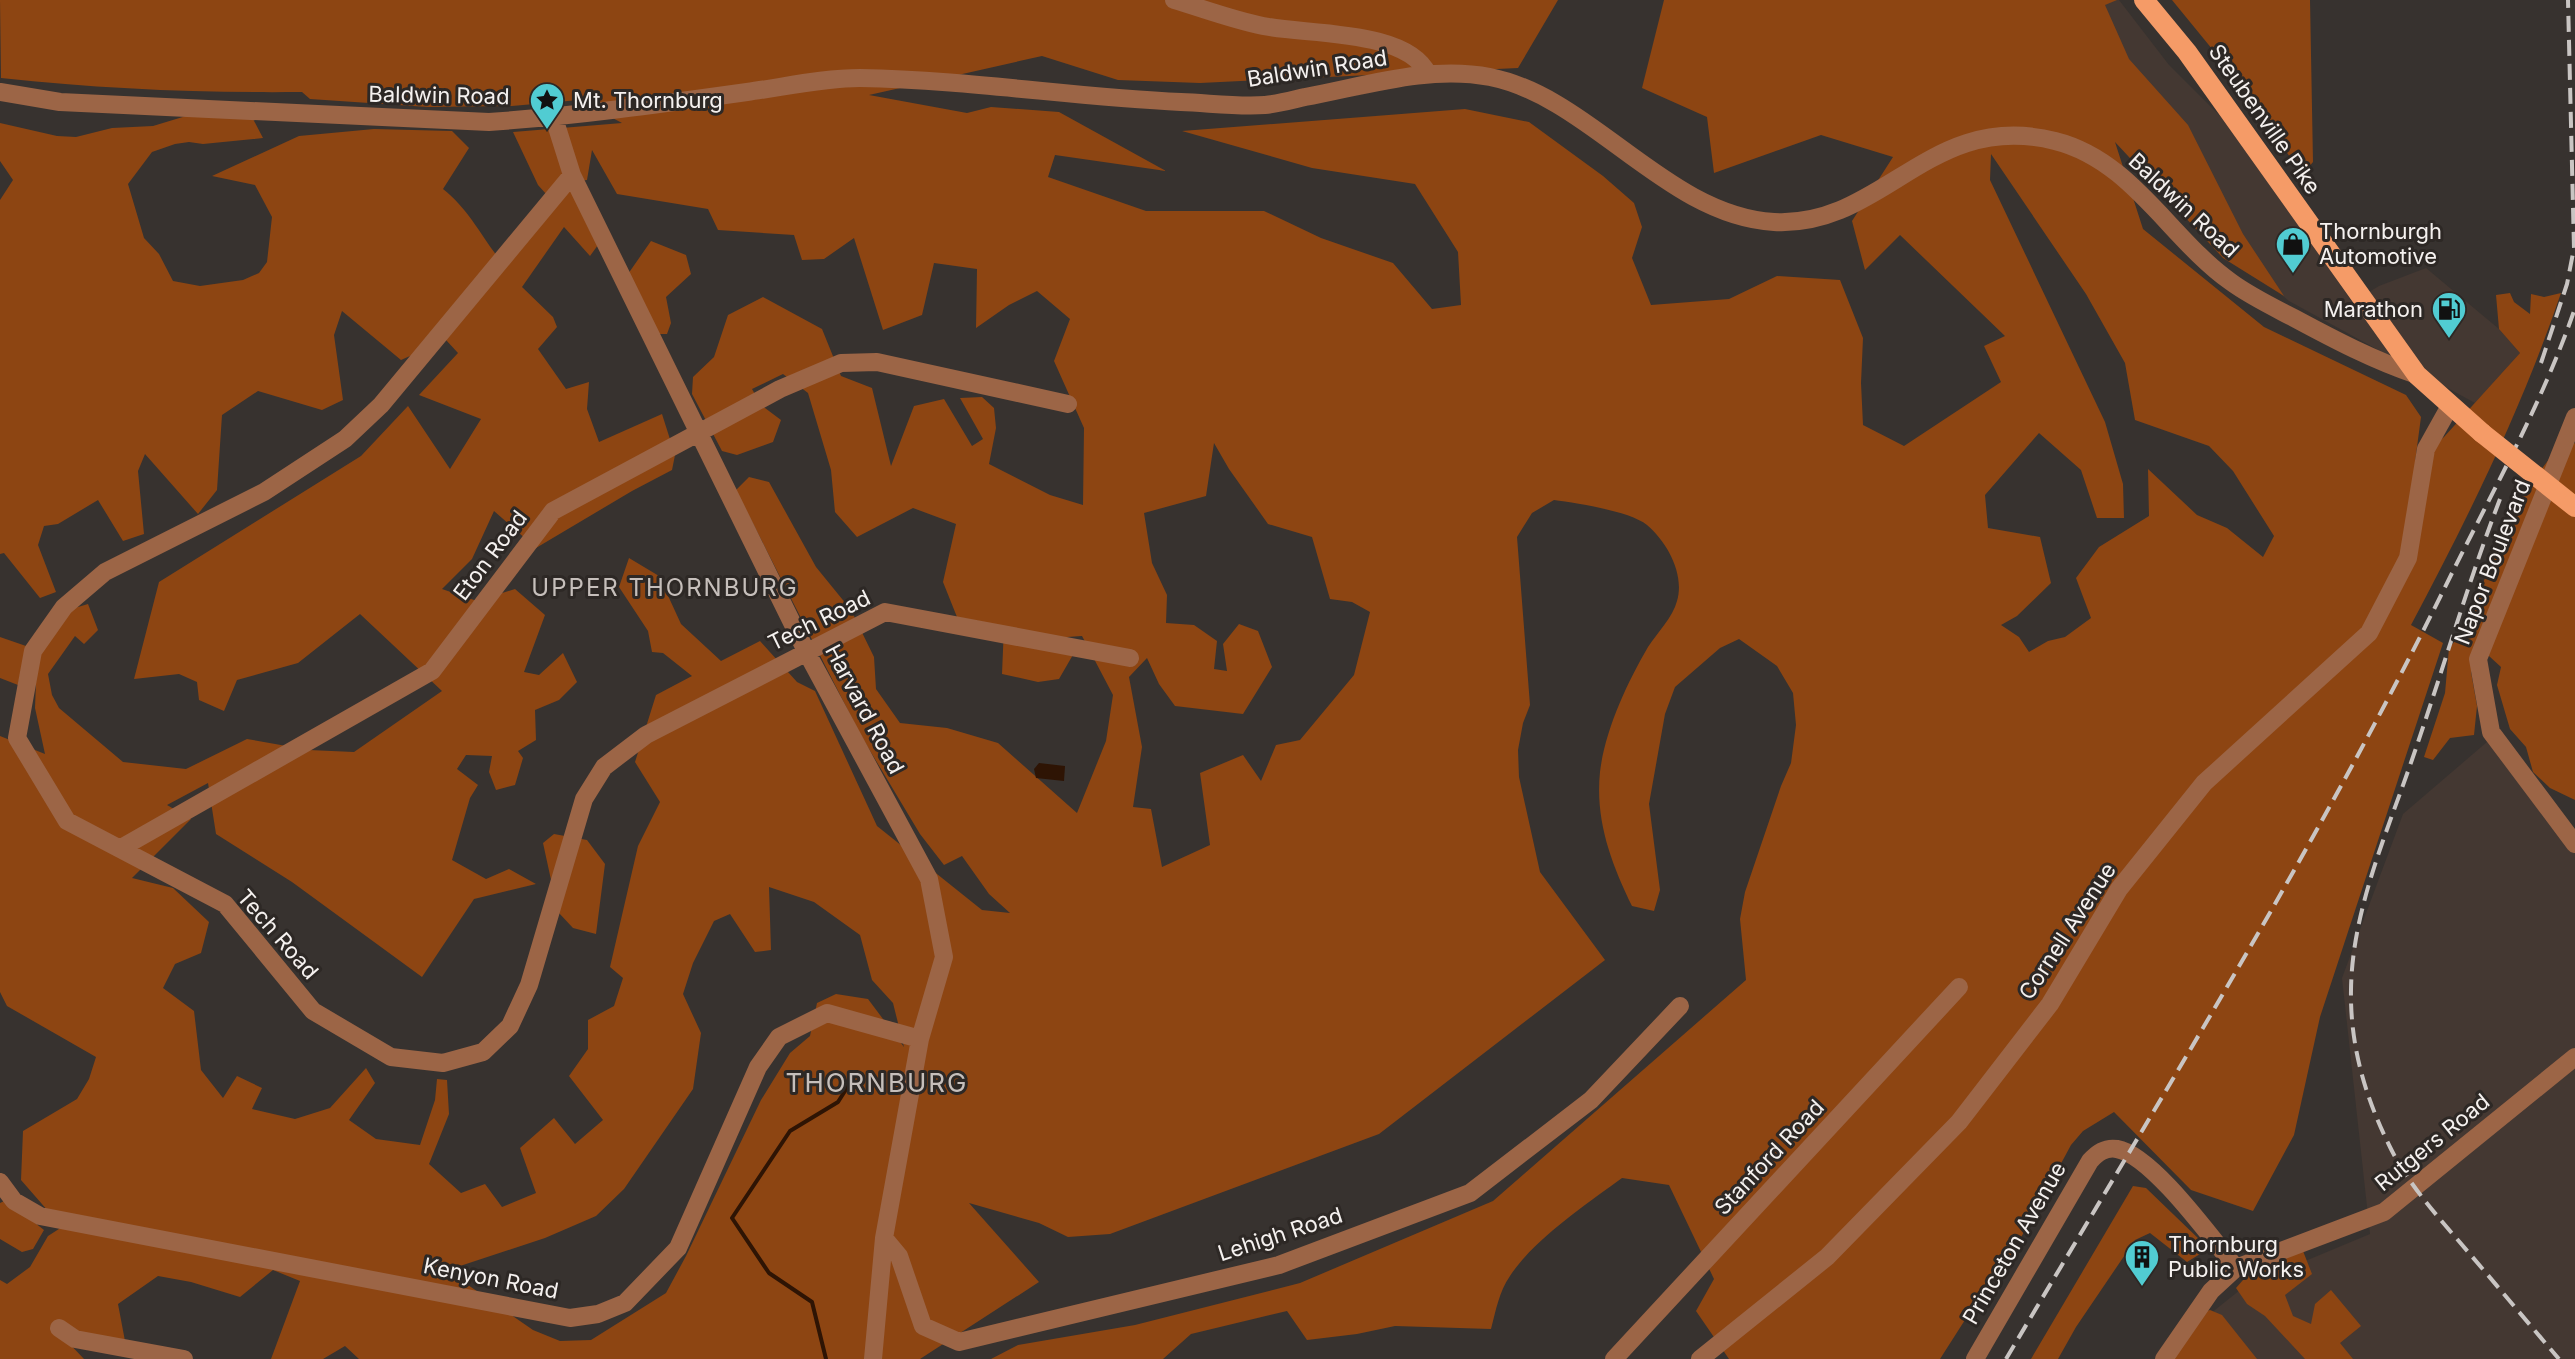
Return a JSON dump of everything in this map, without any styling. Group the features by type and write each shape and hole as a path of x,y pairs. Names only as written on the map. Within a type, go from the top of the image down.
{"main road":[{"name":"Steubenville Pike","path":"2144,0 2187,52 2417,375 2482,433 2575,507"}],"street":[{"path":"1174,0 1269,27 1364,37 1413,54 1422,60 1428,74"},
{"name":"Baldwin Road","path":"0,92 60,102 489,122 554,118 852,78 950,81 1112,99 1265,105 1428,74 1490,77 1529,90 1569,113 1707,204 1746,218 1777,223 1806,220 1840,211 1863,200 1926,159 1955,146 1987,137 2021,135 2059,141 2096,158 2127,180 2192,251 2232,284 2370,359 2417,375"},
{"name":"Harvard Road","path":"554,118 572,175 806,651 929,879 944,957 920,1039 884,1238 873,1359"},
{"name":"Tech Road","path":"572,175 381,405 345,439 264,492 105,572 64,607 33,651 17,738 67,821 225,904 313,1011 391,1057 443,1063 483,1052 510,1026 529,985 584,799 604,767 646,735 885,612 1130,658"},
{"name":"Eton Road","path":"121,848 432,671 553,511 780,389 841,363 877,362 1068,404"},
{"name":"Cornell Avenue","path":"1700,1359 1827,1257 1959,1122 2050,1004 2119,889 2204,783 2369,633 2408,558 2426,449 2450,406"},
{"name":"Napor Boulevard","path":"2575,417 2478,659 2491,732 2575,844"},
{"name":"Stanford Road","path":"1614,1359 1959,987"},
{"name":"Lehigh Road","path":"884,1238 899,1256 923,1326 959,1342 1279,1265 1470,1193 1591,1100 1680,1006"},
{"name":"Kenyon Road","path":"0,1182 14,1201 40,1216 570,1318 598,1314 625,1303 678,1248 758,1067 779,1037 827,1013 920,1039"},
{"name":"Rutgers Road","path":"2164,1359 2211,1291 2236,1268 2384,1212 2575,1057"},
{"name":"Princeton Avenue","path":"1975,1359 2090,1161 2108,1148 2137,1157 2148,1166 2236,1268"},
{"path":"59,1328 75,1339 184,1359"}],"shaded area":[{"path":"0,0 1558,0 1518,68 1200,83 1118,80 1042,56 869,95 967,113 991,107 1059,112 1166,171 1055,155 1048,177 1146,211 1264,211 1321,238 1393,263 1432,309 1461,305 1458,252 1415,184 1312,168 1182,131 1465,109 1529,122 1603,176 1634,203 1642,227 1632,258 1651,305 1729,299 1777,276 1840,280 1863,338 1863,425 1904,446 2001,382 1984,346 2005,336 1900,235 1865,270 1852,221 1893,157 1821,135 1714,173 1707,117 1642,88 1664,0 2117,0 2105,5 2129,59 2188,125 2243,234 2284,296 2223,258 2115,142 2143,229 2264,327 2406,395 2421,417 2415,462 2444,437 2520,353 2499,329 2496,295 2510,293 2514,302 2530,314 2531,294 2544,297 2561,293 2493,462 2411,625 2443,643 2320,1017 2294,1135 2253,1211 2191,1190 2114,1112 2083,1131 2071,1145 2011,1256 1986,1287 1940,1359 1729,1359 1696,1311 1714,1279 1669,1185 1622,1178 1562,1223 1520,1262 1503,1288 1491,1329 1395,1326 1307,1340 1287,1311 1191,1334 1163,1359 991,1359 1018,1345 1135,1325 1300,1283 1493,1201 1746,980 1740,919 1745,892 1791,763 1796,725 1793,693 1777,666 1739,639 1720,648 1675,687 1665,714 1649,804 1660,890 1654,911 1632,906 1606,841 1600,807 1600,772 1618,707 1648,647 1675,607 1678,580 1667,549 1647,525 1616,512 1554,500 1532,513 1517,537 1530,705 1518,750 1519,777 1540,872 1605,960 1379,1134 1110,1234 1068,1237 1039,1223 969,1203 1039,1282 920,1359 359,1359 345,1346 323,1359 271,1359 300,1281 273,1270 240,1297 158,1276 118,1304 125,1341 65,1339 84,1359 0,1359 0,1280 7,1284 30,1267 48,1236 62,1227 21,1180 23,1131 77,1099 89,1079 96,1057 7,1006 0,992 0,736 45,754 35,708 37,657 68,610 88,604 98,630 84,644 75,636 48,674 52,695 59,708 123,762 186,769 247,739 309,750 354,752 442,691 360,614 298,663 237,680 224,711 199,700 197,682 179,674 134,679 159,582 361,456 408,406 450,469 481,419 419,395 458,353 446,340 401,360 342,311 334,335 343,400 322,410 258,391 222,415 217,490 198,514 145,454 138,471 144,534 123,541 98,500 58,524 44,526 38,545 56,592 40,598 4,553 0,554 0,200 13,180 0,161 0,123 57,136 76,137 112,128 153,126 186,116 252,117 263,138 175,144 152,152 128,184 144,238 159,254 173,281 200,286 243,280 259,273 267,262 272,217 255,185 212,176 299,136 374,129 452,131 469,148 443,189 469,216 505,266 555,204 538,185 513,132 622,123 579,100 512,106 428,107 310,99 302,92 151,90 1,78","holes":["592,150 617,194 708,209 718,230 794,235 802,260 824,259 854,238 883,330 922,315 934,263 977,269 976,328 1009,305 1037,291 1070,319 1054,361 1084,428 1083,505 1050,495 989,464 996,428 994,408 982,397 960,398 983,439 972,446 944,399 914,406 891,466 872,388 841,376 822,329 763,297 728,315 714,357 693,377 692,394 722,451 737,455 773,442 781,420 761,405 752,389 783,374 808,393 831,470 835,512 857,537 913,508 956,524 943,582 957,617 1004,626 1002,674 1038,682 1059,679 1074,653 1067,637 1082,636 1113,695 1106,741 1077,813 998,743 947,728 900,723 876,689 874,657 851,610 816,567 769,482 749,477 736,490 860,734 920,834 944,865 962,856 989,894 1010,913 982,910 877,826 815,691 797,682 760,641 721,661 681,624 659,576 629,558 619,587 648,631 652,652 663,653 692,676 656,695 635,762 660,802 638,846 610,967 623,978 614,1006 588,1020 588,1049 569,1076 603,1120 575,1144 554,1118 520,1148 536,1193 502,1207 485,1184 461,1193 429,1164 449,1114 447,1080 437,1079 435,1100 420,1145 376,1139 349,1120 375,1083 366,1068 330,1108 295,1119 252,1109 262,1088 237,1076 223,1098 201,1070 194,1011 163,988 175,964 201,953 209,922 173,888 132,878 191,819 167,805 208,783 216,834 292,882 422,977 474,899 536,884 509,869 486,879 452,860 470,798 478,785 457,769 466,755 492,756 489,772 496,790 515,785 523,758 518,751 536,740 535,710 559,700 577,682 563,653 539,675 524,672 545,615 515,589 477,601 442,589 472,559 494,511 536,548 672,470 675,455 662,414 599,442 587,409 589,382 566,389 538,349 557,327 553,317 522,287 564,227 590,256 598,245 572,182 587,180","1991,154 2086,294 2125,363 2135,420 2209,446 2233,471 2274,536 2263,557 2227,528 2197,515 2148,469 2149,516 2099,547 2076,578 2091,618 2065,637 2048,641 2029,652 2019,637 2001,625 2017,616 2051,583 2040,537 1988,528 1985,495 2039,433 2081,470 2097,518 2124,518 2123,484 2105,422 1990,180","1214,443 1268,524 1312,537 1330,599 1352,602 1370,612 1354,675 1300,740 1276,745 1261,781 1243,755 1200,773 1210,845 1162,867 1151,809 1133,807 1142,747 1129,677 1147,658 1159,684 1175,706 1243,714 1272,667 1258,631 1239,624 1223,644 1227,671 1214,669 1217,641 1194,625 1166,623 1167,595 1152,563 1144,513 1206,496","769,887 814,902 860,935 872,980 893,1003 904,1047 868,999 836,994 817,1003 810,1036 790,1053 761,1100 666,1293 591,1340 560,1341 533,1330 468,1285 457,1267 545,1238 596,1216 624,1189 693,1089 701,1033 683,994 693,963 714,921 730,914 755,952 771,950"]},
{"path":"2090,0 2119,0 2169,65 2242,138 2352,302 2379,286 2426,268 2499,329 2520,353 2475,403 2289,301 2228,249"},
{"path":"2172,0 2310,0 2313,162 2307,169 2292,160 2235,77"},
{"path":"651,241 686,255 691,274 666,297 671,323 667,334 655,334 628,274"},
{"path":"2575,443 2575,800 2550,788 2533,772 2526,747 2510,729 2497,685 2501,667 2489,656 2472,660 2477,706 2474,735 2450,738 2433,760 2424,757 2445,693 2449,648 2474,619 2476,603 2507,516 2552,455"},
{"path":"0,637 26,646 18,685 0,678"},
{"path":"2487,742 2575,842 2575,1359 2248,1359 2210,1314 2245,1286 2370,1234 2342,978 2403,814"},
{"path":"1039,763 1065,766 1064,781 1036,778 1034,769"},
{"path":"554,834 587,840 605,864 596,934 573,928 558,912 543,843"},
{"path":"2133,1186 2146,1188 2201,1241 2200,1254 2187,1262 2150,1233 2135,1240 2058,1359 2031,1359"},
{"path":"6,1200 44,1230 33,1249 22,1252 0,1239 0,1203"},
{"path":"2303,1251 2312,1274 2285,1295 2293,1316 2311,1324 2315,1304 2331,1290 2361,1326 2340,1343 2353,1359 2305,1359 2265,1316 2247,1304 2236,1288 2250,1272"},
{"path":"2210,1310 2222,1315 2257,1359 2173,1359 2204,1312"}],"waterway":[{"path":"826,1359 812,1302 769,1273 732,1218 790,1131 838,1102 857,1072"}],"railway":[{"path":"2541,363 2567,284 2574,248 2568,0"},
{"path":"2006,1359 2237,969 2349,772 2518,441 2549,375 2575,308"},
{"path":"2500,499 2365,896 2353,959 2351,1010 2356,1051 2366,1090 2398,1161 2437,1215 2559,1359"}],"place":[{"name":"Mt. Thornburg","path":"547,131"},
{"name":"Thornburgh Automotive","path":"2293,275"},
{"name":"Marathon","path":"2449,340"},
{"name":"Thornburg Public Works","path":"2142,1288"}],"district":[{"name":"UPPER THORNBURG","path":"665,588"},
{"name":"THORNBURG","path":"877,1083"}]}
